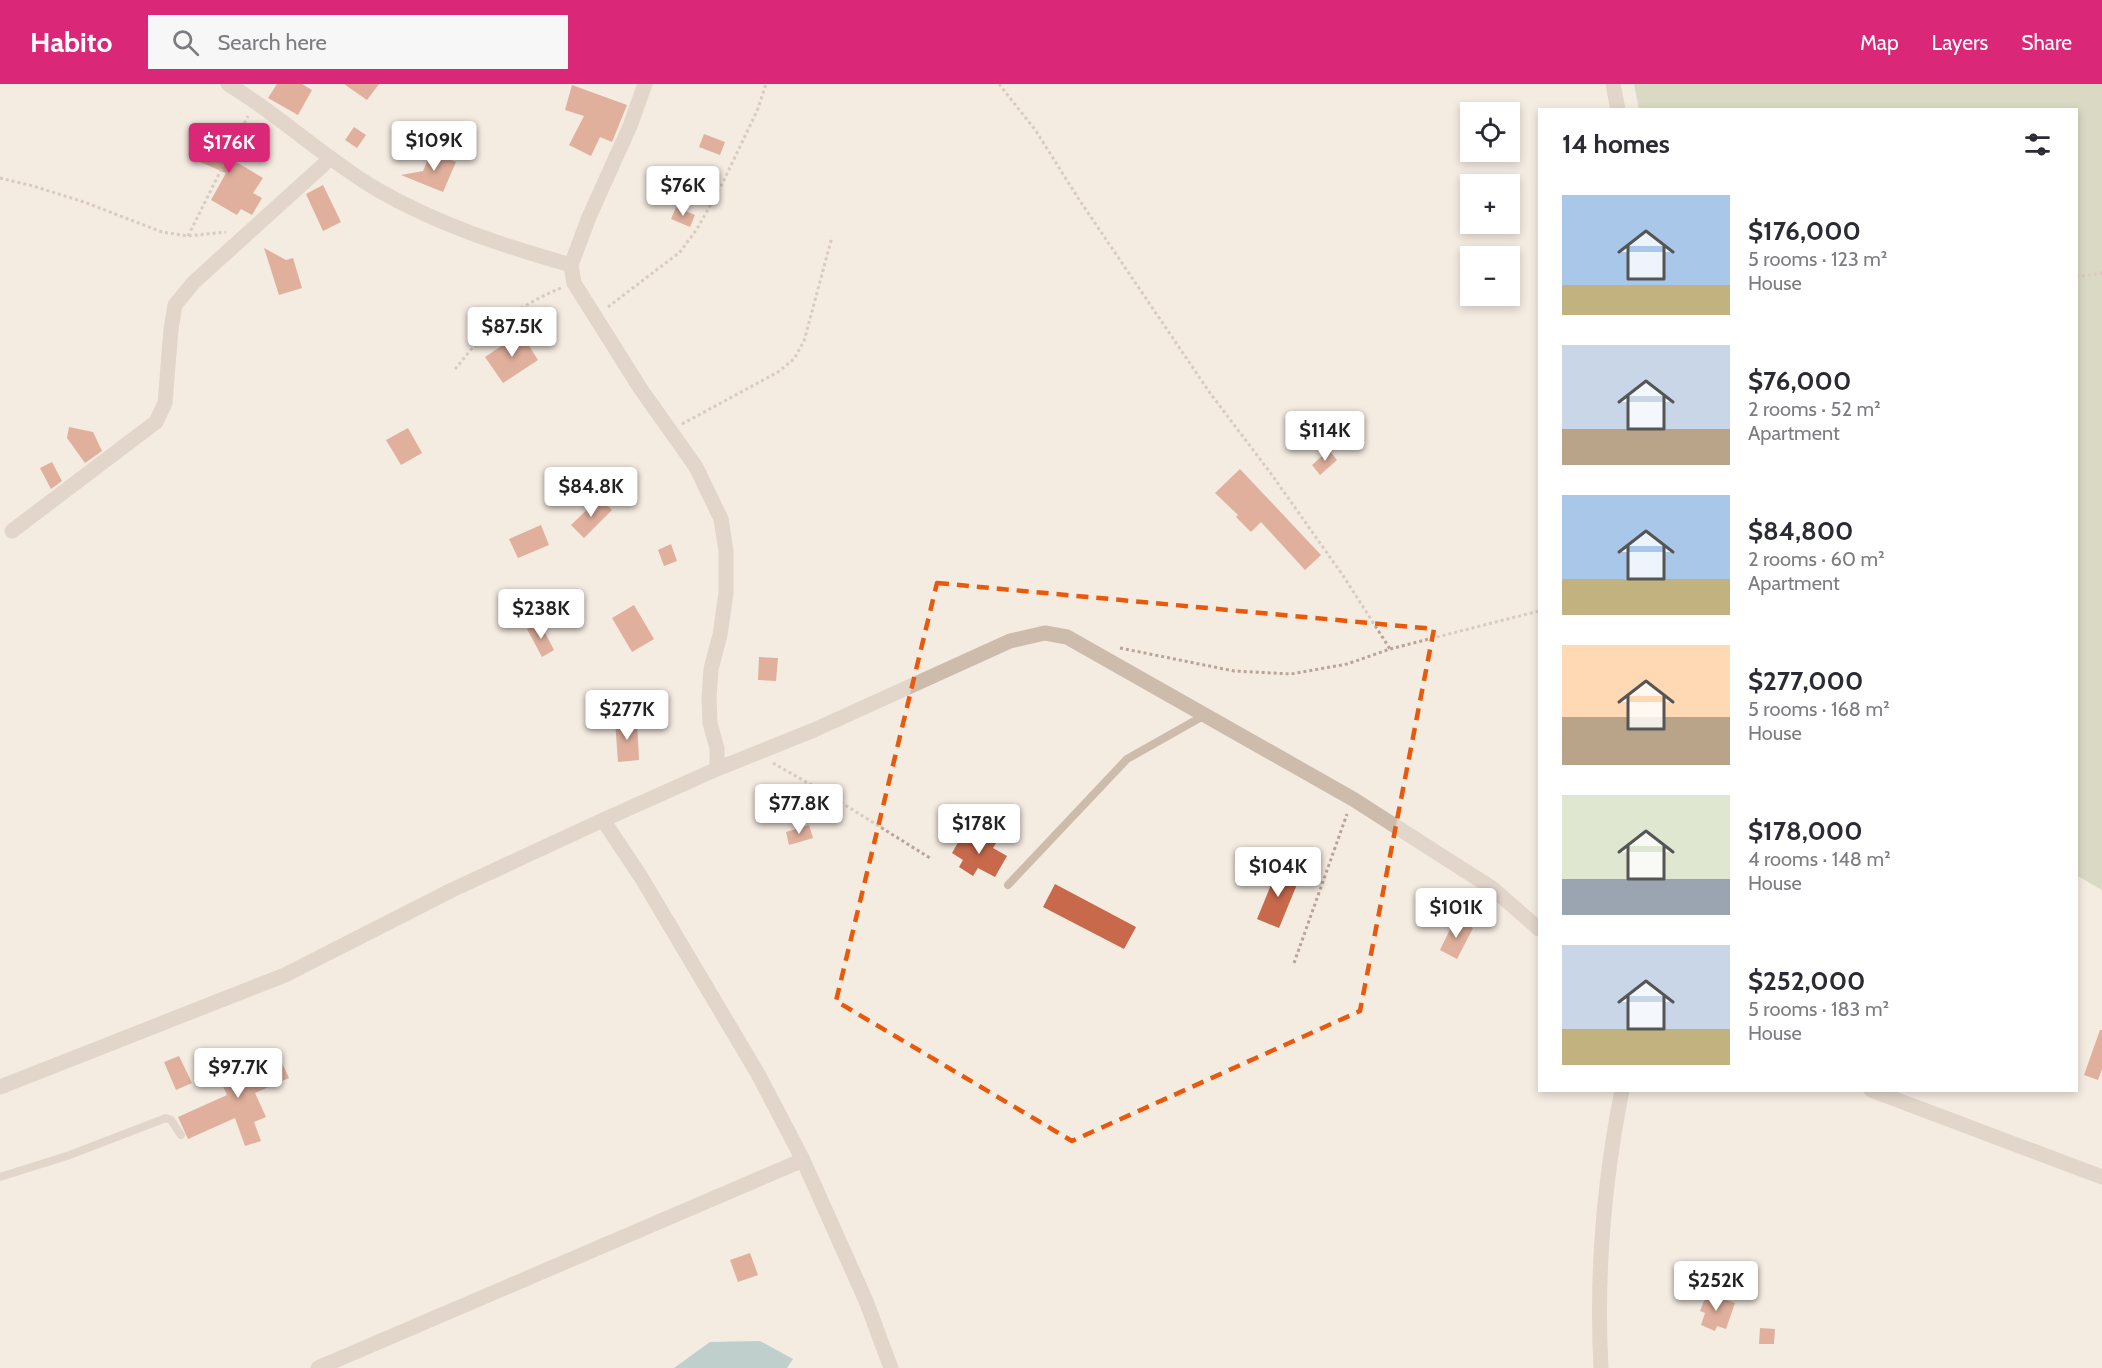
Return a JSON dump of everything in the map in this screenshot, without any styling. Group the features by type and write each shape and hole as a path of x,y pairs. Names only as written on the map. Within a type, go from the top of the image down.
{"street":[{"path":"228,84 256,101 331,158 378,190 449,225 490,242 571,265"},
{"path":"645,84 630,126 589,217 571,265 574,283 696,467 721,519 726,551 726,593 720,635 711,669 709,698 710,723 717,748 717,769"},
{"path":"1613,84 1618,108"},
{"path":"12,531 156,422 165,403 175,305 194,282 250,229 331,158"},
{"path":"0,1087 285,975 452,890 603,820 717,769 813,730 1010,641 1046,633 1067,637 1353,799 1492,888 1538,928"},
{"path":"603,820 646,887 758,1074 803,1160 866,1301 891,1368"},
{"path":"1601,1368 1602,1240 1622,1092"},
{"path":"1876,1092 2102,1177"},
{"path":"318,1368 803,1160"}],"lane":[{"path":"1008,885 1127,759 1206,715"},
{"path":"0,1177 67,1156 166,1118 171,1120 181,1135"}],"path":[{"path":"595,317 680,252 697,228 723,182 757,111 766,84"},
{"path":"999,84 1036,131 1096,225 1210,393 1272,475 1344,577 1390,649"},
{"path":"188,236 256,101"},
{"path":"0,178 43,189 162,232 188,236 250,229"},
{"path":"670,430 759,383 795,359 804,341 832,237"},
{"path":"2078,277 2102,273"},
{"path":"455,369 480,340 507,319 535,299 574,283"},
{"path":"1110,646 1234,671 1291,674 1347,664 1390,649 1538,611"},
{"path":"756,753 930,858"},
{"path":"1294,963 1353,799"}],"highlighted area":[{"path":"937,583 1434,629 1360,1011 1072,1141 836,1001"}],"green space":[{"path":"1634,84 2102,84 2102,890 2078,876 2078,108 1639,108"}],"water":[{"path":"760,1341 793,1359 787,1368 674,1368 710,1342"}],"building":[{"path":"277,84 302,84 312,90 298,115 268,98"},
{"path":"344,84 379,84 367,100"},
{"path":"572,85 627,105 612,142 600,137 591,156 569,145 584,116 565,110"},
{"path":"215,126 235,135 226,156 263,178 253,193 262,198 252,215 241,209 237,215 211,200 226,173 193,159 204,134 211,137"},
{"path":"354,127 366,135 357,148 345,140"},
{"path":"704,134 725,142 720,155 699,147"},
{"path":"431,152 456,162 443,192 401,175 423,171"},
{"path":"323,185 341,222 323,231 306,194"},
{"path":"676,207 695,215 690,227 671,219"},
{"path":"264,248 286,260 293,258 302,288 279,295"},
{"path":"521,333 538,360 503,383 485,357"},
{"path":"69,427 93,432 102,451 85,463 67,438"},
{"path":"408,428 422,453 401,465 386,440"},
{"path":"1329,450 1337,460 1320,475 1312,465"},
{"path":"52,462 62,481 51,489 40,468"},
{"path":"1240,469 1321,555 1305,570 1261,522 1251,532 1236,517 1238,515 1215,493"},
{"path":"599,498 612,510 584,538 571,525"},
{"path":"541,525 549,545 518,558 509,539"},
{"path":"671,544 677,561 664,566 658,550"},
{"path":"634,605 654,639 632,652 612,618"},
{"path":"540,623 554,650 542,657 527,629"},
{"path":"759,657 778,658 776,681 758,680"},
{"path":"637,720 639,760 618,762 615,721"},
{"path":"809,825 813,838 789,845 786,832"},
{"path":"964,832 978,839 981,834 996,843 993,848 1007,856 995,877 978,868 973,876 959,867 963,860 952,853"},
{"path":"1278,868 1300,877 1279,928 1257,919"},
{"path":"1055,884 1136,927 1124,949 1043,907"},
{"path":"1455,919 1473,928 1457,959 1440,950"},
{"path":"2100,1030 2102,1030 2102,1069 2098,1080 2084,1075"},
{"path":"276,1050 289,1078 255,1093 266,1117 254,1122 261,1141 245,1146 235,1118 188,1139 178,1117 227,1095 218,1075"},
{"path":"179,1056 192,1083 176,1090 164,1062"},
{"path":"750,1253 758,1275 738,1282 730,1260"},
{"path":"1707,1293 1735,1303 1726,1329 1717,1326 1715,1331 1701,1325 1705,1313 1700,1311"},
{"path":"1760,1328 1775,1329 1774,1344 1759,1344"}]}
